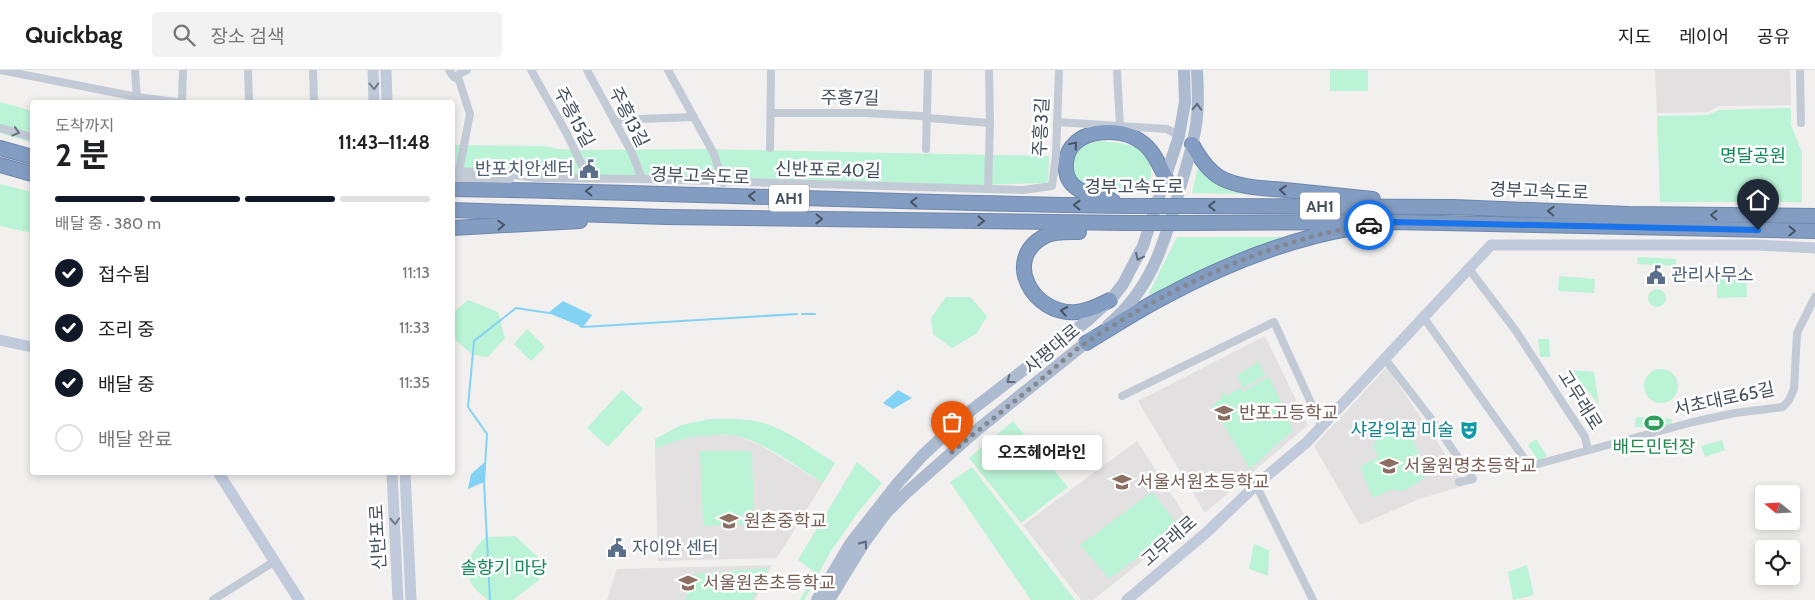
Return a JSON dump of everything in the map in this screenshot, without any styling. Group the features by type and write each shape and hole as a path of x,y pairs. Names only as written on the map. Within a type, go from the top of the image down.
{"highway":[{"path":"1131,206 1084,192 1075,187 1069,180 1066,173 1066,159 1070,148 1078,139 1089,134 1101,132 1133,137 1141,141 1152,152 1166,178"},
{"path":"1192,144 1210,170 1220,178 1233,183 1453,207"},
{"path":"0,148 30,156"},
{"path":"0,165 30,173"},
{"name":"경부고속도로","path":"455,189 604,191 925,203 1453,207 1629,214 1815,216"},
{"name":"경부고속도로","path":"455,210 665,217 1182,224 1393,222 1815,231"},
{"path":"455,228 665,217"},
{"path":"1086,343 1165,296 1199,279 1267,251 1340,230 1393,222"},
{"path":"1110,223 1085,232 1062,232 1046,235 1030,251 1025,261 1024,270 1027,281 1036,297 1044,304 1057,310 1077,312 1087,310 1110,300"}],"main road":[{"path":"817,600 850,544 913,465 969,412 1087,321 1110,300 1123,284 1139,257 1179,136 1185,102 1184,70"},
{"name":"사평대로","path":"828,600 864,543 886,513 977,430 1086,343 1126,308 1152,272 1165,240 1192,144 1197,113 1197,70"}],"street":[{"path":"0,70 137,100 135,70"},
{"path":"182,70 182,100"},
{"path":"248,70 249,100"},
{"path":"313,70 314,100"},
{"path":"373,70 374,100"},
{"path":"386,70 387,100"},
{"path":"449,70 459,80 470,114 456,171"},
{"path":"454,77 467,70"},
{"name":"주흥15길","path":"531,70 567,134 588,178"},
{"name":"주흥13길","path":"587,70 632,153 642,179"},
{"path":"668,70 714,154 723,183"},
{"path":"770,148 771,70"},
{"path":"926,149 928,70"},
{"path":"988,190 989,70"},
{"name":"주흥3길","path":"1052,186 1056,155 1059,70"},
{"path":"1117,70 1120,127"},
{"path":"1800,70 1801,123"},
{"name":"주흥7길","path":"771,113 865,113 990,123"},
{"path":"614,120 694,117"},
{"path":"1057,122 1168,130 1179,136"},
{"path":"0,128 30,136"},
{"name":"신반포로40길","path":"456,171 501,173 536,178 642,179 988,190 1023,190 1052,186"},
{"path":"455,178 536,178"},
{"name":"고무래로","path":"1127,600 1207,532 1256,485 1307,442 1491,245 1757,245 1815,248"},
{"name":"고무래로","path":"1424,318 1530,465 1588,450 1585,437 1516,331 1469,269"},
{"name":"서초대로65길","path":"1588,450 1734,413 1783,407 1794,389 1797,333 1815,297"},
{"path":"1122,396 1274,322 1322,427"},
{"path":"0,340 30,347"},
{"path":"1386,359 1432,420 1472,479 1459,482"},
{"path":"220,475 299,600"},
{"name":"신반포로","path":"392,475 398,600"},
{"name":"신반포로","path":"406,475 411,600"},
{"path":"1256,485 1313,600"},
{"path":"213,600 274,561"}],"shaded area":[{"path":"1655,70 1790,70 1791,105 1719,106 1707,112 1657,113"},
{"name":"반포고등학교","path":"1265,336 1308,425 1205,513 1138,401"},
{"name":"서울원명초등학교","path":"1387,367 1466,485 1419,499 1360,525 1314,446"},
{"name":"원촌중학교","path":"729,434 762,446 823,483 777,558 658,561 655,449 679,438"},
{"name":"서울서원초등학교","path":"1137,441 1190,523 1093,600 1081,600 1023,525"},
{"name":"서울원촌초등학교","path":"772,565 755,600 607,600 617,569"}],"green space":[{"path":"1330,70 1368,70 1368,91 1330,91"},
{"path":"0,102 30,110 30,142 0,133"},
{"name":"명달공원","path":"1791,108 1791,125 1802,152 1802,202 1660,202 1657,116 1708,115 1719,110"},
{"path":"1100,141 1126,144 1142,151 1147,156 1151,174 1144,193 1093,193 1074,178 1071,164 1073,156 1084,144"},
{"path":"455,145 544,146 577,150 700,149 1049,156 1048,181 1046,183 977,185 645,175 541,175 455,167"},
{"path":"1200,167 1204,172 1326,199 1252,194 1192,193 1197,171"},
{"path":"0,184 30,192 30,233 0,226"},
{"path":"1177,237 1306,237 1162,294 1149,297 1149,293"},
{"path":"1638,257 1676,259 1676,266 1637,264"},
{"path":"1746,275 1747,297 1717,298 1717,277"},
{"path":"1559,276 1595,279 1594,293 1558,291"},
{"path":"1653,289 1661,289 1666,294 1664,305 1653,307 1648,302 1648,294"},
{"path":"946,297 970,297 987,316 977,333 952,348 933,334 931,318"},
{"path":"468,300 498,312 505,338 488,357 473,355 455,340 455,311"},
{"path":"527,329 545,347 531,361 514,344"},
{"path":"1538,339 1549,339 1550,357 1540,357"},
{"path":"1259,362 1265,375 1243,388 1237,375"},
{"path":"1661,369 1668,370 1673,374 1677,379 1677,393 1673,398 1668,402 1661,403 1654,402 1649,398 1645,393 1644,386 1645,379 1649,374 1654,370"},
{"path":"1571,370 1594,372 1599,405"},
{"path":"1269,376 1293,430 1250,469 1212,406 1221,398 1224,390 1227,396 1240,388 1243,392"},
{"path":"622,390 643,409 608,447 587,428"},
{"name":"배드민턴장","path":"1636,417 1672,419 1671,429 1635,427"},
{"path":"710,419 748,420 770,425 790,434 835,463 823,483 771,450 735,435 721,434 691,437 677,440 655,449 655,439 681,425"},
{"path":"1013,421 1068,487 1021,523 969,458"},
{"path":"1397,429 1409,432 1426,469 1424,478 1405,490 1393,489 1373,498 1360,467 1378,457 1373,446 1377,439 1382,434"},
{"path":"1536,439 1547,456 1539,462 1528,445"},
{"path":"1722,440 1725,450 1705,457 1701,446"},
{"path":"700,451 752,451 754,524 703,526"},
{"path":"857,462 882,483 856,515 831,551 804,600 800,600 815,572 798,560"},
{"path":"972,467 1075,600 1031,600 950,482"},
{"path":"1152,492 1179,526 1109,579 1080,545"},
{"name":"솔향기 마당","path":"515,536 541,560 539,580 513,600 488,600 473,586 468,572 470,559 476,547 486,537"},
{"path":"1254,544 1269,550 1268,576 1249,569"},
{"path":"1527,565 1534,595 1513,600 1508,572"},
{"path":"768,568 752,600 685,600 696,574"}],"water":[{"path":"563,301 592,315 583,327 548,313"},
{"path":"898,390 912,398 893,409 883,403"},
{"path":"485,462 484,482 468,489 471,474"}],"waterway":[{"path":"490,600 484,482 487,434 468,407 474,341 516,308 549,313"},
{"path":"580,326 797,314"},
{"path":"802,314 815,314"}],"way so far":[{"path":"952,452 1086,343 1165,296 1199,279 1267,251 1316,236 1369,225"}],"place":[{"name":"반포치안센터","path":"589,169"},
{"name":"관리사무소","path":"1656,275"},
{"name":"반포고등학교","path":"1224,413"},
{"name":"배드민턴장","path":"1654,423"},
{"name":"샤갈의꿈 미술","path":"1469,430"},
{"name":"오즈헤어라인","path":"952,452"},
{"name":"서울원명초등학교","path":"1389,466"},
{"name":"서울서원초등학교","path":"1122,482"},
{"name":"원촌중학교","path":"729,521"},
{"name":"자이안 센터","path":"617,548"},
{"name":"서울원촌초등학교","path":"688,583"}],"route":[{"path":"1369,225 1393,222 1758,230"}]}
